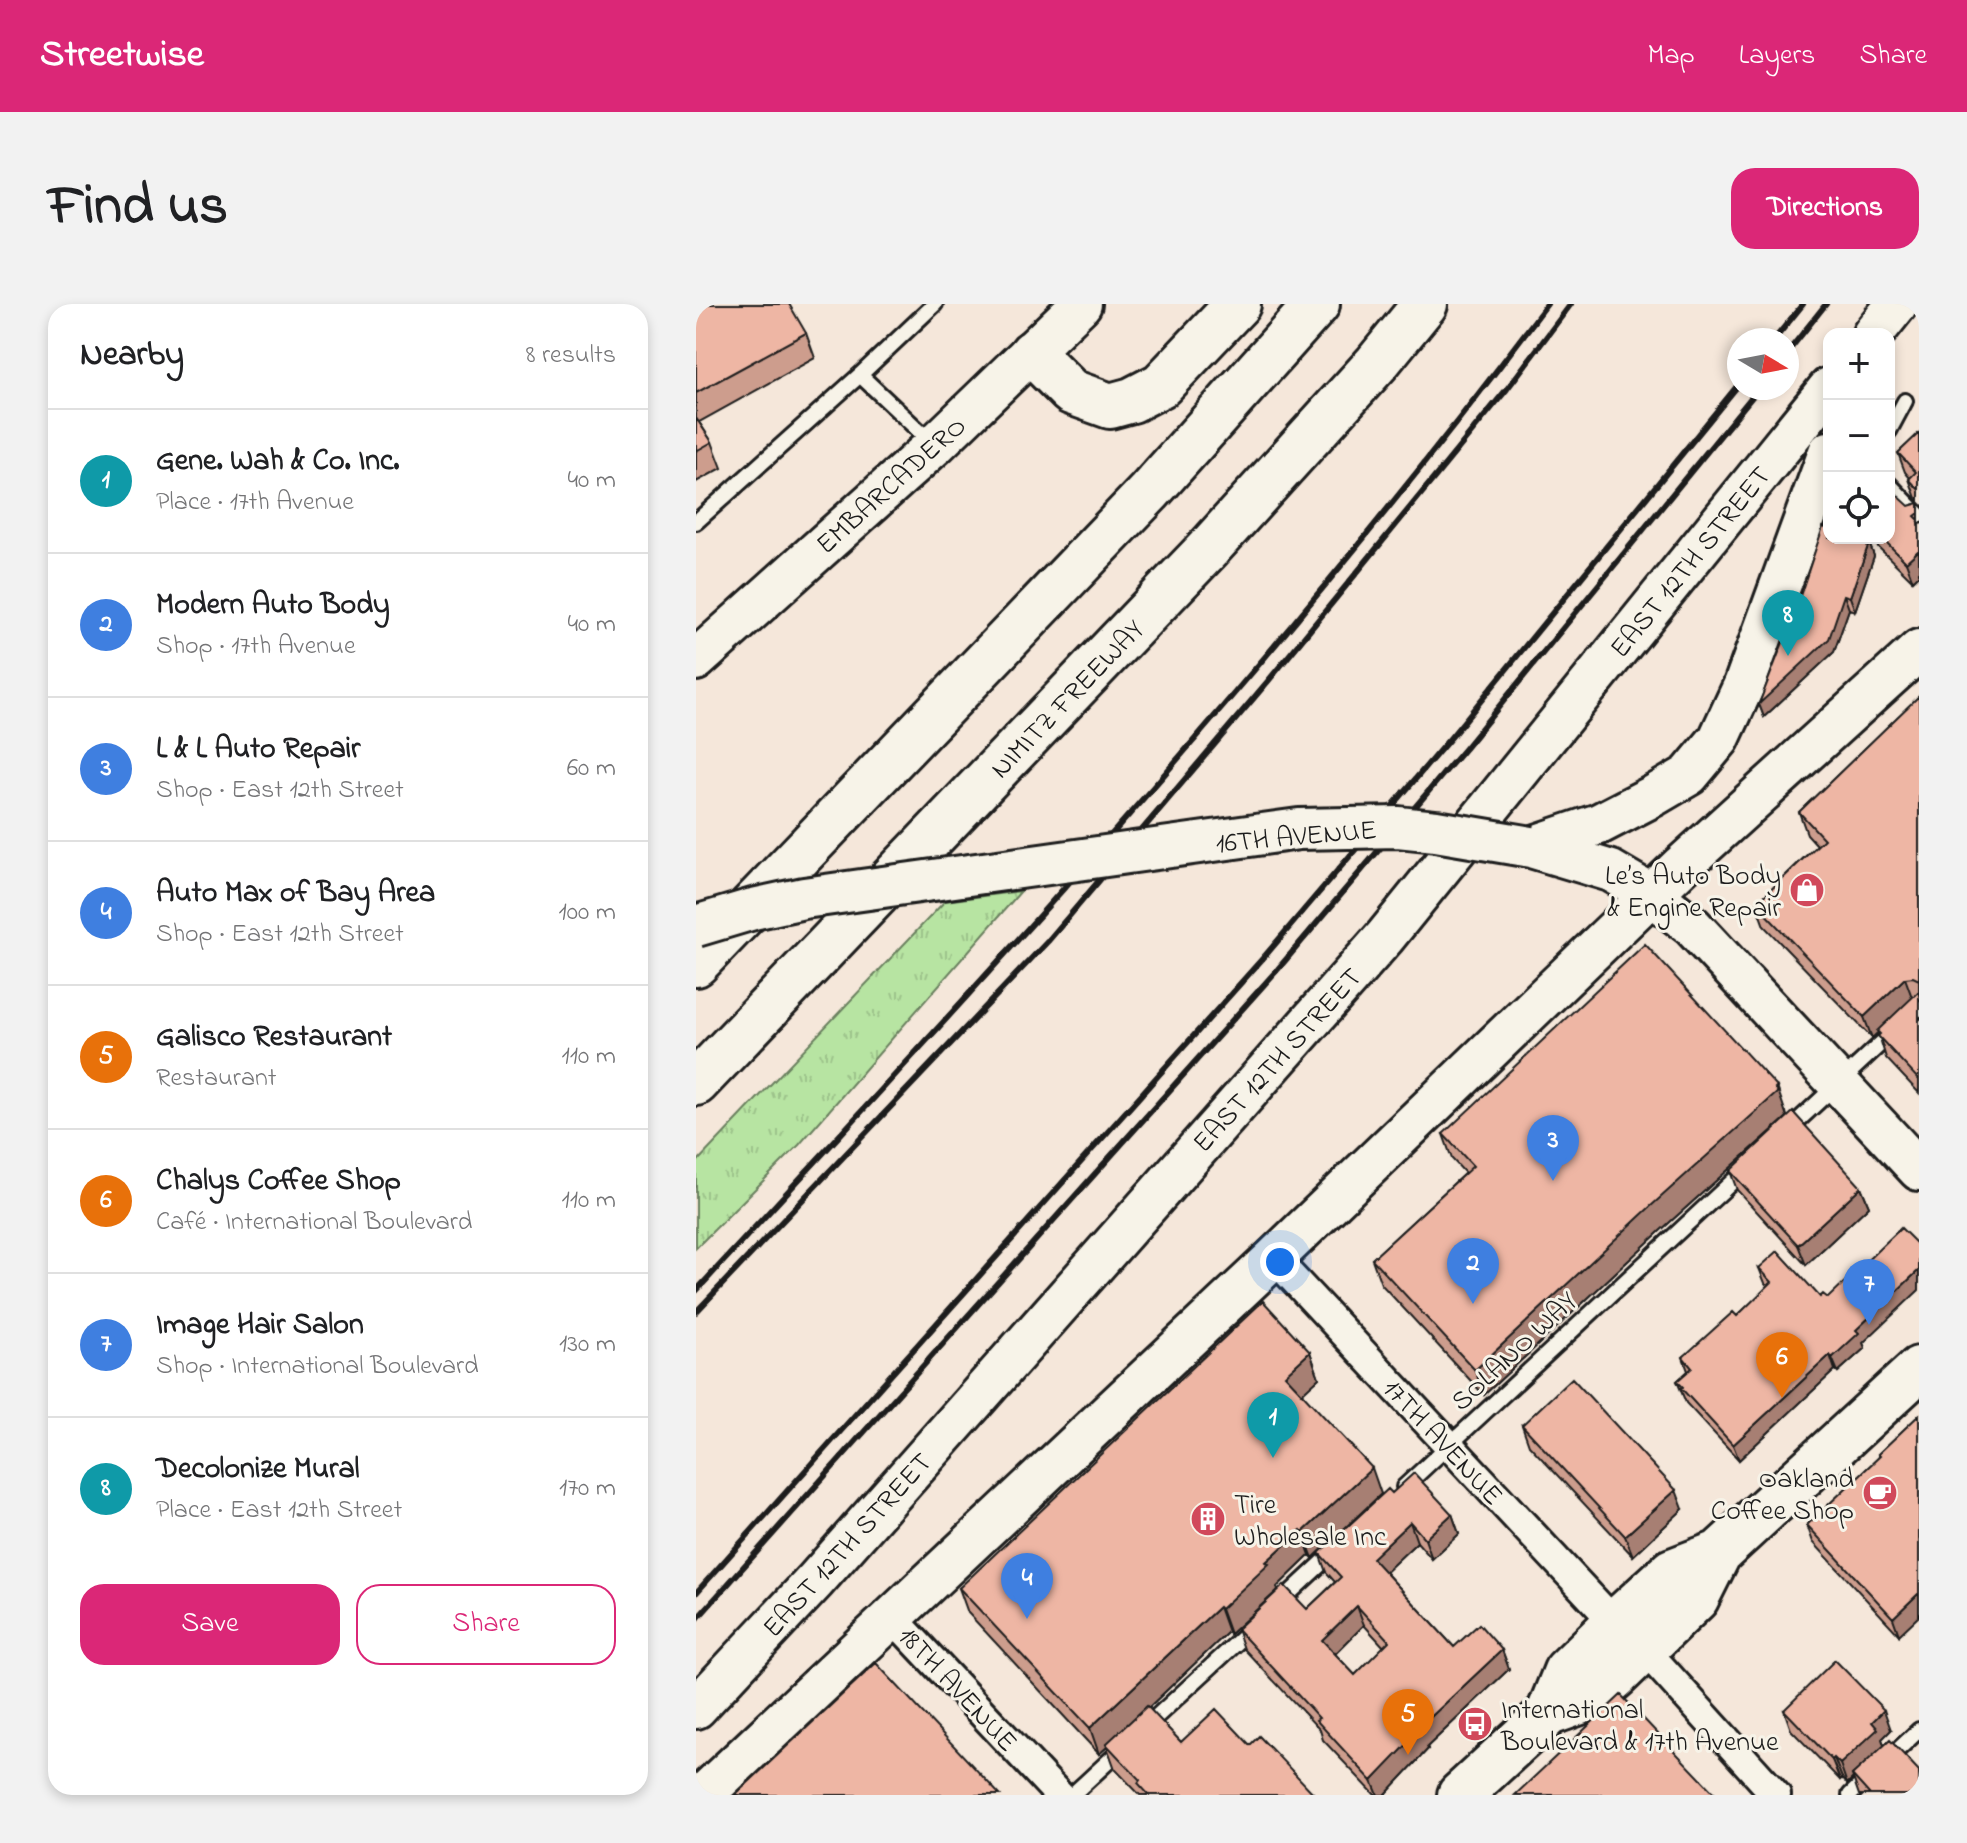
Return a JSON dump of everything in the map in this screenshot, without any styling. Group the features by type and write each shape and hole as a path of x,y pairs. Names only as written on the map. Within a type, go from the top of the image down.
{"main road":[{"name":"EMBARCADERO","path":"696,660 934,446 1081,304"},
{"path":"1032,353 1071,392 1110,406 1132,400 1161,385 1238,304"},
{"path":"696,964 1149,492 1317,304"},
{"name":"NIMITZ FREEWAY","path":"696,1083 1209,548 1377,363 1425,304"},
{"name":"EAST 12TH STREET","path":"696,1708 815,1581 1385,937 1823,395"},
{"path":"1554,844 1623,814 1689,775 1719,739 1744,685 1823,468"},
{"path":"703,1795 1274,1258 1682,865 1919,650"},
{"name":"16TH AVENUE","path":"696,926 804,898 1299,829 1398,827 1554,844 1652,895 1692,926 1919,1170"},
{"path":"1460,1795 1549,1713 1591,1698 1630,1636 1696,1599 1719,1553 1919,1369"}],"street":[{"name":"17TH AVENUE","path":"1274,1258 1776,1795"},
{"name":"18TH AVENUE","path":"892,1617 1059,1795"}],"lane":[{"path":"696,522 935,304"},
{"path":"860,375 934,446"},
{"path":"1895,420 1905,401"},
{"path":"1895,490 1919,515"},
{"path":"1772,1145 1919,1008"},
{"name":"SOLANO WAY","path":"1392,1499 1760,1156"},
{"path":"1072,1795 1346,1541"},
{"path":"1850,1795 1919,1730"}],"green space":[{"path":"1021,891 799,1145 696,1248 696,1163 945,901"}],"building":[{"path":"696,304 789,304 806,333 696,393"},
{"path":"696,418 712,442 696,451"},
{"path":"1919,433 1919,490 1909,479 1916,472 1898,453"},
{"path":"1895,493 1909,506 1919,503 1919,513 1915,516 1919,520 1919,550 1906,562 1888,544 1895,544"},
{"path":"1823,527 1823,544 1869,544 1850,597 1844,595 1829,639 1759,704"},
{"path":"1919,696 1919,980 1905,978 1864,1017 1756,904 1824,839 1799,812"},
{"path":"1645,944 1777,1087 1778,1092 1475,1370 1372,1259 1473,1166 1443,1134"},
{"path":"1919,991 1919,1080 1878,1036 1877,1031"},
{"path":"1793,1112 1861,1187 1798,1245 1730,1171"},
{"path":"1901,1228 1919,1246 1919,1270 1856,1330 1859,1333 1832,1358 1830,1355 1733,1445 1677,1381 1692,1368 1683,1357 1733,1312 1737,1316 1772,1282 1759,1268 1778,1251 1820,1297 1823,1294 1828,1298"},
{"path":"1263,1301 1310,1352 1285,1375 1372,1468 1266,1562 1269,1564 1090,1728 959,1588"},
{"path":"1572,1378 1676,1490 1625,1536 1522,1425"},
{"path":"1919,1415 1919,1593 1893,1618 1807,1525"},
{"path":"1414,1473 1452,1514 1425,1539 1410,1522 1372,1558 1454,1647 1479,1624 1502,1650 1419,1728 1421,1730 1372,1781 1237,1629 1284,1585 1307,1609 1341,1577 1319,1553 1388,1489 1392,1493","holes":["1357,1606 1389,1641 1355,1675 1322,1640"]},
{"path":"1835,1660 1884,1710 1872,1722 1878,1729 1840,1764 1834,1758 1832,1760 1784,1710"},
{"path":"876,1663 1000,1795 735,1795"},
{"path":"1621,1695 1716,1795 1515,1795"},
{"path":"1147,1706 1181,1742 1216,1709 1250,1745 1259,1736 1315,1795 1149,1795 1138,1783 1140,1780 1106,1744"},
{"path":"1890,1740 1919,1771 1919,1795 1870,1795 1852,1775"}],"railway":[{"path":"696,1291 1135,808 1346,560 1547,304"},
{"path":"696,1312 1048,941 1269,680 1507,389 1571,304"},
{"path":"1784,328 1803,304"},
{"path":"1799,338 1826,304"},
{"path":"696,1593 1264,957 1452,736 1727,399"},
{"path":"696,1620 1278,969 1466,747 1749,400"}],"place":[{"name":"Decolonize Mural","path":"1788,656"},
{"name":"Le’s Auto Body & Engine Repair","path":"1807,890"},
{"name":"L & L Auto Repair","path":"1553,1181"},
{"name":"Modern Auto Body","path":"1473,1304"},
{"name":"Image Hair Salon","path":"1869,1325"},
{"name":"Chalys Coffee Shop","path":"1782,1398"},
{"name":"Gene. Wah & Co. Inc.","path":"1273,1458"},
{"name":"Oakland Coffee Shop","path":"1880,1493"},
{"name":"Tire Wholesale Inc","path":"1208,1519"},
{"name":"Auto Max of Bay Area","path":"1027,1619"},
{"name":"International Boulevard & 17th Avenue","path":"1475,1724"},
{"name":"Galisco Restaurant","path":"1408,1755"}]}
